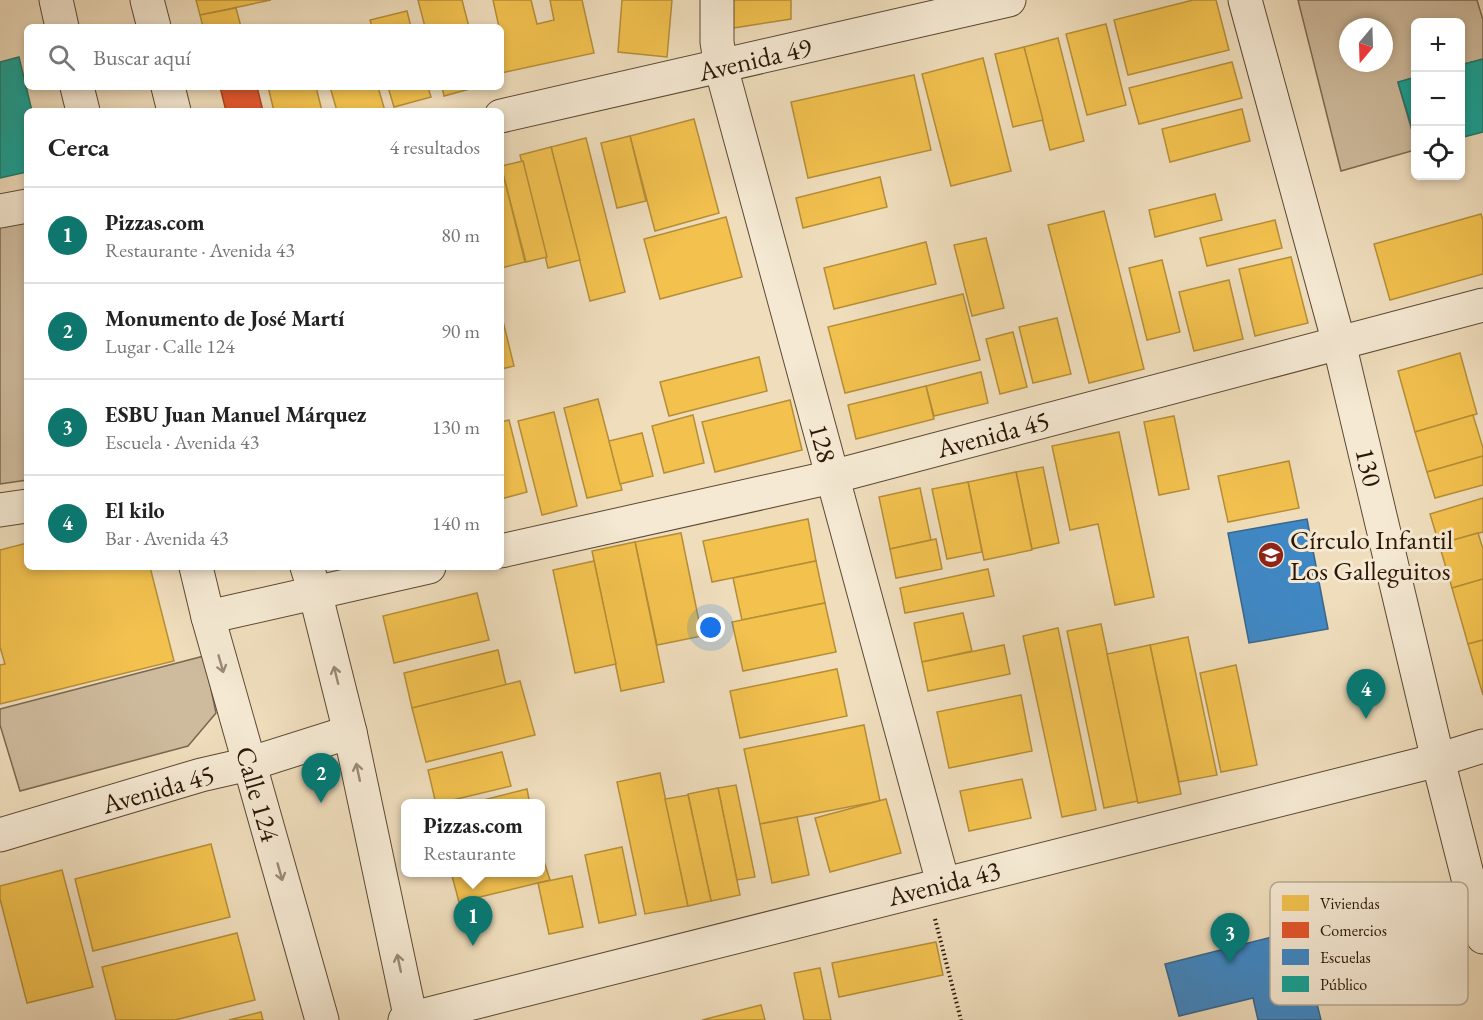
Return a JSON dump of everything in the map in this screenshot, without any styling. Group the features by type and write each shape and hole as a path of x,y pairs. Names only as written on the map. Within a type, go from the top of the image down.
{"street":[{"path":"56,0 61,24"},
{"path":"147,0 153,24"},
{"name":"128","path":"717,0 717,42 721,67 832,477 935,886"},
{"name":"Avenida 49","path":"504,115 1009,0"},
{"name":"130","path":"1245,0 1340,343 1438,760 1483,938"},
{"path":"78,90 83,108"},
{"path":"169,90 173,108"},
{"path":"0,211 24,207"},
{"name":"Avenida 45","path":"504,550 832,477 1483,305"},
{"path":"0,510 24,506"},
{"name":"Calle 124","path":"197,570 322,1020"},
{"path":"208,617 311,580 402,570"},
{"path":"311,580 350,732 409,1020"},
{"name":"Avenida 45","path":"0,835 201,775 249,764 350,732"},
{"name":"Avenida 43","path":"409,1020 456,1014 935,886 1438,760 1483,746"}],"path":[{"path":"935,886 961,1020"}],"shaded area":[{"path":"1298,0 1477,0 1483,20 1483,59 1465,64 1465,18 1411,18 1411,78 1398,83 1411,127 1411,151 1341,171"},
{"path":"24,220 24,480 0,484 0,225"},
{"path":"204,656 216,713 188,746 20,791 0,725 0,709"}],"building: Viviendas":[{"path":"196,0 271,0 200,15"},
{"path":"418,0 462,0 468,24 424,24"},
{"path":"493,0 531,0 537,24 554,20 550,0 582,0 594,53 504,72 504,24 498,24"},
{"path":"622,0 672,0 667,57 618,52"},
{"path":"733,0 791,0 791,19 733,28"},
{"path":"1193,0 1216,0 1229,50 1128,75 1114,20"},
{"path":"236,8 240,24 202,24 200,15"},
{"path":"407,11 410,24 371,24 370,20"},
{"path":"1106,24 1126,105 1087,115 1066,34"},
{"path":"1058,38 1084,141 1050,150 1024,47"},
{"path":"1024,47 1043,120 1013,127 995,54"},
{"path":"983,58 1011,171 951,186 922,74"},
{"path":"1232,62 1242,98 1139,124 1129,88"},
{"path":"914,75 931,150 808,178 791,102"},
{"path":"269,90 317,90 321,108 273,108"},
{"path":"331,90 379,90 384,108 336,108"},
{"path":"389,90 429,90 431,97 394,107"},
{"path":"443,90 466,90 444,96"},
{"path":"1242,109 1250,141 1170,162 1162,129"},
{"path":"694,119 719,213 655,231 630,136"},
{"path":"630,136 646,201 617,208 601,143"},
{"path":"586,138 625,292 590,301 551,147"},
{"path":"551,147 580,260 548,268 520,155"},
{"path":"523,161 547,257 526,262 504,178 504,165"},
{"path":"880,177 887,207 803,228 796,198"},
{"path":"504,178 525,262 504,267"},
{"path":"1215,194 1222,220 1155,237 1149,210"},
{"path":"1104,211 1144,369 1089,383 1048,225"},
{"path":"1481,214 1483,274 1390,300 1374,244"},
{"path":"726,217 742,277 660,299 644,239"},
{"path":"1275,220 1282,248 1207,266 1200,238"},
{"path":"986,238 1004,308 972,316 954,245"},
{"path":"926,242 936,284 834,309 824,268"},
{"path":"1291,257 1308,323 1255,336 1239,269"},
{"path":"1162,260 1180,332 1147,340 1129,268"},
{"path":"1229,280 1243,339 1194,351 1179,292"},
{"path":"963,294 980,360 845,393 828,327"},
{"path":"1057,318 1071,374 1033,383 1019,327"},
{"path":"504,325 514,366 504,368"},
{"path":"1013,332 1027,387 1000,394 986,339"},
{"path":"1460,353 1477,414 1415,432 1398,371"},
{"path":"759,357 767,391 669,416 660,382"},
{"path":"981,372 988,403 934,416 926,386"},
{"path":"926,386 934,419 856,439 848,405"},
{"path":"598,399 622,490 587,498 564,408"},
{"path":"790,400 802,450 715,472 702,422"},
{"path":"554,412 577,506 542,515 518,421"},
{"path":"693,415 704,463 664,473 652,426"},
{"path":"1473,415 1483,448 1483,456 1427,472 1415,432"},
{"path":"1174,416 1189,489 1159,495 1144,422"},
{"path":"509,420 527,492 504,498 504,421"},
{"path":"1119,432 1154,597 1115,605 1098,524 1070,530 1052,446"},
{"path":"642,433 653,476 620,484 609,441"},
{"path":"1483,456 1483,485 1435,498 1427,472"},
{"path":"1289,461 1299,508 1228,522 1218,476"},
{"path":"1043,467 1059,543 1032,549 1016,472"},
{"path":"1016,472 1032,550 984,560 968,482"},
{"path":"968,482 982,552 947,559 932,489"},
{"path":"920,488 931,540 890,549 879,497"},
{"path":"1483,498 1483,532 1439,544 1430,514"},
{"path":"808,519 816,561 712,582 703,541"},
{"path":"681,533 702,636 657,645 635,542"},
{"path":"1478,533 1483,549 1483,579 1452,588 1439,544"},
{"path":"936,539 942,569 896,578 890,549"},
{"path":"635,542 664,682 621,691 592,551"},
{"path":"24,544 24,570 151,570 174,661 0,704 0,665 5,664 0,647 0,550"},
{"path":"594,561 616,664 575,673 553,570"},
{"path":"816,561 825,603 742,620 733,578"},
{"path":"988,569 994,596 905,613 900,588"},
{"path":"1483,579 1483,640 1468,644 1452,588"},
{"path":"477,593 489,640 394,663 383,616"},
{"path":"825,603 836,652 743,671 732,622"},
{"path":"963,613 972,651 922,662 914,623"},
{"path":"1101,624 1138,801 1104,808 1067,631"},
{"path":"1058,628 1096,810 1062,817 1023,636"},
{"path":"1188,637 1217,775 1179,782 1150,645"},
{"path":"1483,640 1483,695 1468,644"},
{"path":"1004,645 1010,674 928,691 922,662"},
{"path":"1150,645 1181,794 1138,803 1107,654"},
{"path":"498,650 506,685 412,708 404,673"},
{"path":"1236,665 1257,765 1221,772 1200,673"},
{"path":"837,669 847,716 740,738 730,691"},
{"path":"520,681 535,735 426,762 412,708"},
{"path":"1021,695 1032,751 949,768 937,712"},
{"path":"864,725 880,801 760,824 744,749"},
{"path":"502,752 511,786 457,799 435,799 428,770"},
{"path":"660,773 688,906 645,914 617,782"},
{"path":"1022,779 1031,818 969,831 960,791"},
{"path":"736,785 755,877 737,880 718,788"},
{"path":"718,788 740,895 711,901 688,794"},
{"path":"527,789 529,799 488,799"},
{"path":"688,795 711,901 688,906 665,799"},
{"path":"886,799 901,853 830,872 815,818"},
{"path":"797,817 809,875 772,883 760,824"},
{"path":"211,844 230,917 93,951 75,879"},
{"path":"622,847 636,915 599,923 585,855"},
{"path":"545,864 550,880 459,902 452,877 545,877"},
{"path":"62,870 93,987 27,1003 0,899 0,886"},
{"path":"572,876 583,927 549,934 538,883"},
{"path":"237,933 255,1000 175,1020 116,1020 102,967"},
{"path":"936,942 943,975 839,997 832,963"},
{"path":"820,968 831,1020 804,1020 794,973"},
{"path":"761,1005 765,1020 702,1020"},
{"path":"261,1012 263,1020 229,1020"}],"building: Comercios":[{"path":"221,90 258,90 262,108 225,108"}],"building: Escuelas":[{"path":"1307,519 1328,629 1249,643 1228,533"},
{"path":"1270,938 1270,1005 1317,1005 1321,1020 1258,1020 1253,998 1179,1016 1165,964"}],"building: Público":[{"path":"19,57 24,78 24,90 27,90 31,108 24,108 24,173 0,178 0,62"},
{"path":"1483,59 1483,132 1465,137 1465,72 1465,64"},
{"path":"1411,78 1411,125 1398,82"}],"place":[{"name":"Círculo Infantil Los Galleguitos","path":"1271,555"},
{"name":"El kilo","path":"1366,719"},
{"name":"Monumento de José Martí","path":"321,803"},
{"name":"Pizzas.com","path":"473,946"},
{"name":"ESBU Juan Manuel Márquez","path":"1230,963"}]}
